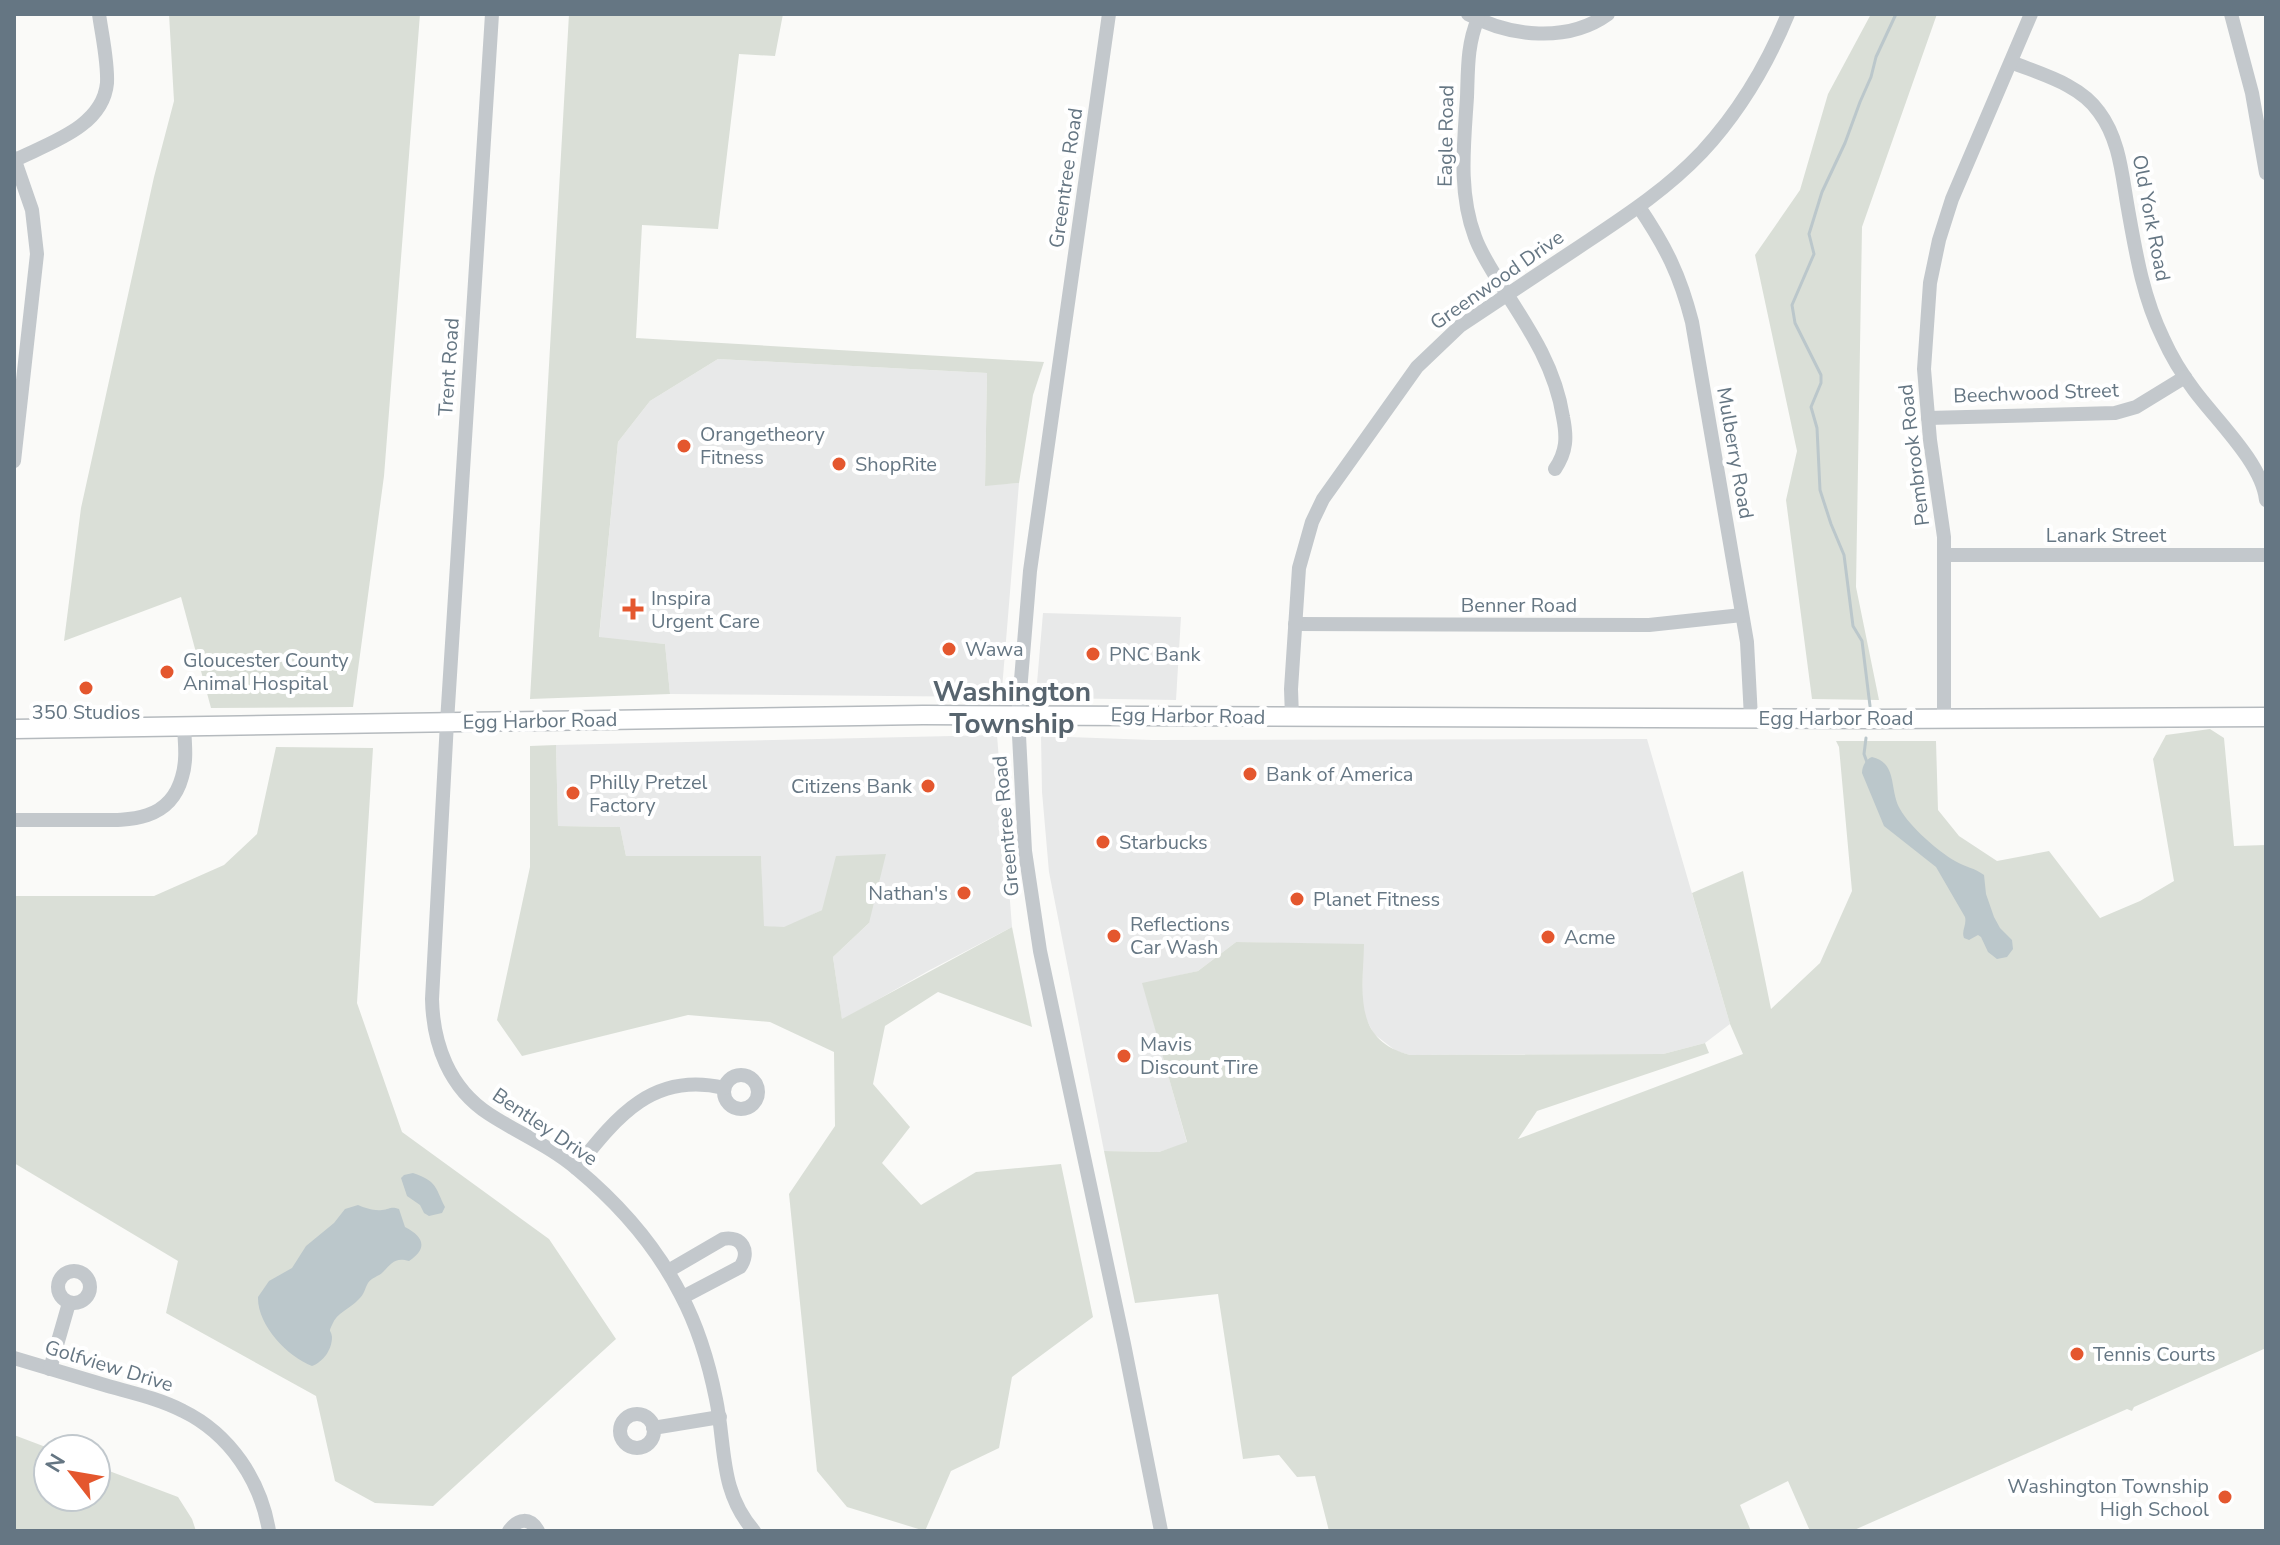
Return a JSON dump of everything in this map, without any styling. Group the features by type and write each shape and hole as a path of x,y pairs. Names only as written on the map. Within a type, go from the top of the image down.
{"main road":[{"name":"Egg Harbor Road","path":"14,729 923,715 2266,717"}],"street":[{"path":"14,461 37,254 32,210 15,159 82,125 94,115 103,100 107,82 99,14"},
{"name":"Trent Road","path":"447,722 492,14"},
{"name":"Greentree Road","path":"1109,14 1030,571 1018,716 1025,851 1040,951 1161,1531"},
{"path":"1473,17 1510,30 1547,33 1587,26 1608,14"},
{"name":"Greenwood Drive","path":"1292,717 1299,568 1312,522 1323,499 1417,367 1452,332 1639,207 1677,177 1704,150 1757,79 1788,14"},
{"name":"Pembrook Road","path":"1944,718 1945,555 1924,369 1930,283 1952,199 2031,14"},
{"path":"2231,14 2252,93 2266,173"},
{"name":"Eagle Road","path":"1473,17 1464,157 1465,197 1479,248 1542,351 1558,390 1566,449 1555,469"},
{"name":"Old York Road","path":"2011,62 2082,95 2098,110 2108,126 2119,157 2144,290 2163,339 2185,377 2255,468 2266,500"},
{"name":"Mulberry Road","path":"1639,207 1674,265 1692,322 1742,615 1751,718"},
{"name":"Beechwood Street","path":"1928,418 2115,413 2136,407 2185,377"},
{"name":"Lanark Street","path":"1945,555 2266,555"},
{"name":"Benner Road","path":"1295,624 1649,625 1742,615"},
{"name":"Bentley Drive","path":"447,722 432,999 438,1048 454,1079 477,1105 576,1168 618,1207 668,1271 683,1297 706,1357 720,1417 730,1490 750,1530"},
{"path":"14,820 133,820 156,812 173,797 183,775 184,727"},
{"path":"576,1168 613,1123 645,1098 685,1084 724,1088"},
{"path":"668,1271 723,1239 738,1240 744,1245 745,1261 740,1267 683,1297"},
{"path":"50,1369 69,1303"},
{"name":"Golfview Drive","path":"14,1358 156,1400 201,1421 226,1443 249,1472 261,1499 269,1531"},
{"path":"653,1428 720,1417"},
{"path":"509,1531 517,1522 525,1520 533,1523 538,1531"}],"shaded area":[{"path":"169,14 420,14 384,476 353,707 211,708 181,597 64,641 81,508 154,177 174,101"},
{"path":"569,14 783,14 775,56 739,54 718,229 642,225 636,338 1044,362 1033,395 1019,483 985,486 987,373 718,359 650,401 618,442 599,637 665,644 670,694 530,699"},
{"path":"1871,14 1937,14 1862,227 1856,587 1879,700 1812,699 1786,500 1797,451 1755,255 1800,190 1828,94"},
{"path":"718,359 987,373 985,485 1019,483 1002,689 994,697 670,694 665,644 599,638 618,442 650,401"},
{"path":"1043,613 1181,617 1176,700 1051,698 1042,692 1037,683"},
{"path":"2210,729 2224,738 2234,846 2266,845 2266,1348 2134,1407 2132,1411 2127,1409 1852,1531 1810,1531 1788,1481 1740,1505 1751,1531 1329,1531 1315,1476 1297,1477 1279,1455 1243,1459 1218,1294 1135,1303 1104,1151 1159,1152 1187,1142 1142,983 1198,971 1236,942 1364,944 1363,996 1370,1026 1378,1038 1391,1048 1410,1055 1663,1054 1705,1043 1709,1053 1537,1111 1518,1139 1743,1054 1730,1024 1692,893 1743,871 1771,1009 1820,963 1852,891 1836,741 1936,741 1938,810 1959,836 1997,861 2049,851 2100,918 2140,901 2174,881 2153,759 2166,735"},
{"path":"997,735 1012,927 842,1020 833,957 869,923 822,910 784,928 763,926 761,856 626,856 620,827 558,826 556,745"},
{"path":"1041,736 1152,740 1647,739 1730,1024 1705,1043 1663,1054 1410,1055 1396,1051 1374,1034 1362,1011 1363,945 1236,942 1198,971 1143,984 1187,1143 1159,1152 1104,1151 1049,872"},
{"path":"556,745 558,826 620,827 626,856 761,856 764,926 784,927 822,910 836,856 886,854 869,923 833,957 842,1019 1012,927 1032,1027 938,992 885,1026 873,1084 910,1127 882,1163 921,1205 976,1172 1061,1164 1093,1317 1012,1377 999,1448 951,1471 925,1531 847,1507 817,1471 789,1194 835,1126 834,1052 770,1022 688,1015 522,1056 497,1020 530,867 530,746"},
{"path":"276,747 373,748 357,1003 402,1132 549,1239 616,1339 433,1506 375,1503 335,1481 316,1396 166,1313 178,1261 14,1163 14,896 154,896 224,865 257,834"},
{"path":"1872,757 1886,765 1900,809 1917,831 1948,857 1984,875 1986,894 1994,917 2012,940 2013,949 2007,957 1997,959 1988,952 1978,935 1969,940 1964,938 1965,917 1936,867 1884,826 1862,773 1865,763"},
{"path":"413,1173 434,1186 445,1207 442,1213 429,1216 407,1196 401,1178"},
{"path":"358,1205 376,1210 399,1209 405,1227 420,1239 421,1247 409,1261 394,1262 370,1281 361,1297 334,1321 330,1329 332,1342 329,1351 312,1366 284,1348 268,1329 258,1297 269,1281 292,1268 306,1246 334,1223 345,1209"},
{"path":"14,1435 32,1442 32,1513 112,1513 112,1472 178,1497 196,1531 14,1531"}],"waterway":[{"path":"1870,706 1862,641 1853,626 1844,555 1820,490 1817,428 1811,407 1821,375 1795,323 1792,305 1814,254 1809,234 1822,192 1845,143 1876,57 1896,14"},
{"path":"1866,738 1864,754 1868,765"}],"place":[{"name":"Orangetheory Fitness","path":"684,446"},
{"name":"ShopRite","path":"839,464"},
{"name":"Inspira Urgent Care","path":"633,609"},
{"name":"Wawa","path":"949,649"},
{"name":"PNC Bank","path":"1093,654"},
{"name":"Gloucester County Animal Hospital","path":"167,672"},
{"name":"350 Studios","path":"86,688"},
{"name":"Bank of America","path":"1250,774"},
{"name":"Citizens Bank","path":"928,786"},
{"name":"Philly Pretzel Factory","path":"573,793"},
{"name":"Starbucks","path":"1103,842"},
{"name":"Nathan's","path":"964,893"},
{"name":"Planet Fitness","path":"1297,899"},
{"name":"Reflections Car Wash","path":"1114,936"},
{"name":"Acme","path":"1548,937"},
{"name":"Mavis Discount Tire","path":"1124,1056"},
{"name":"Tennis Courts","path":"2077,1354"},
{"name":"Washington Township High School","path":"2225,1497"}],"district":[{"name":"Washington Township","path":"1012,708"}]}
